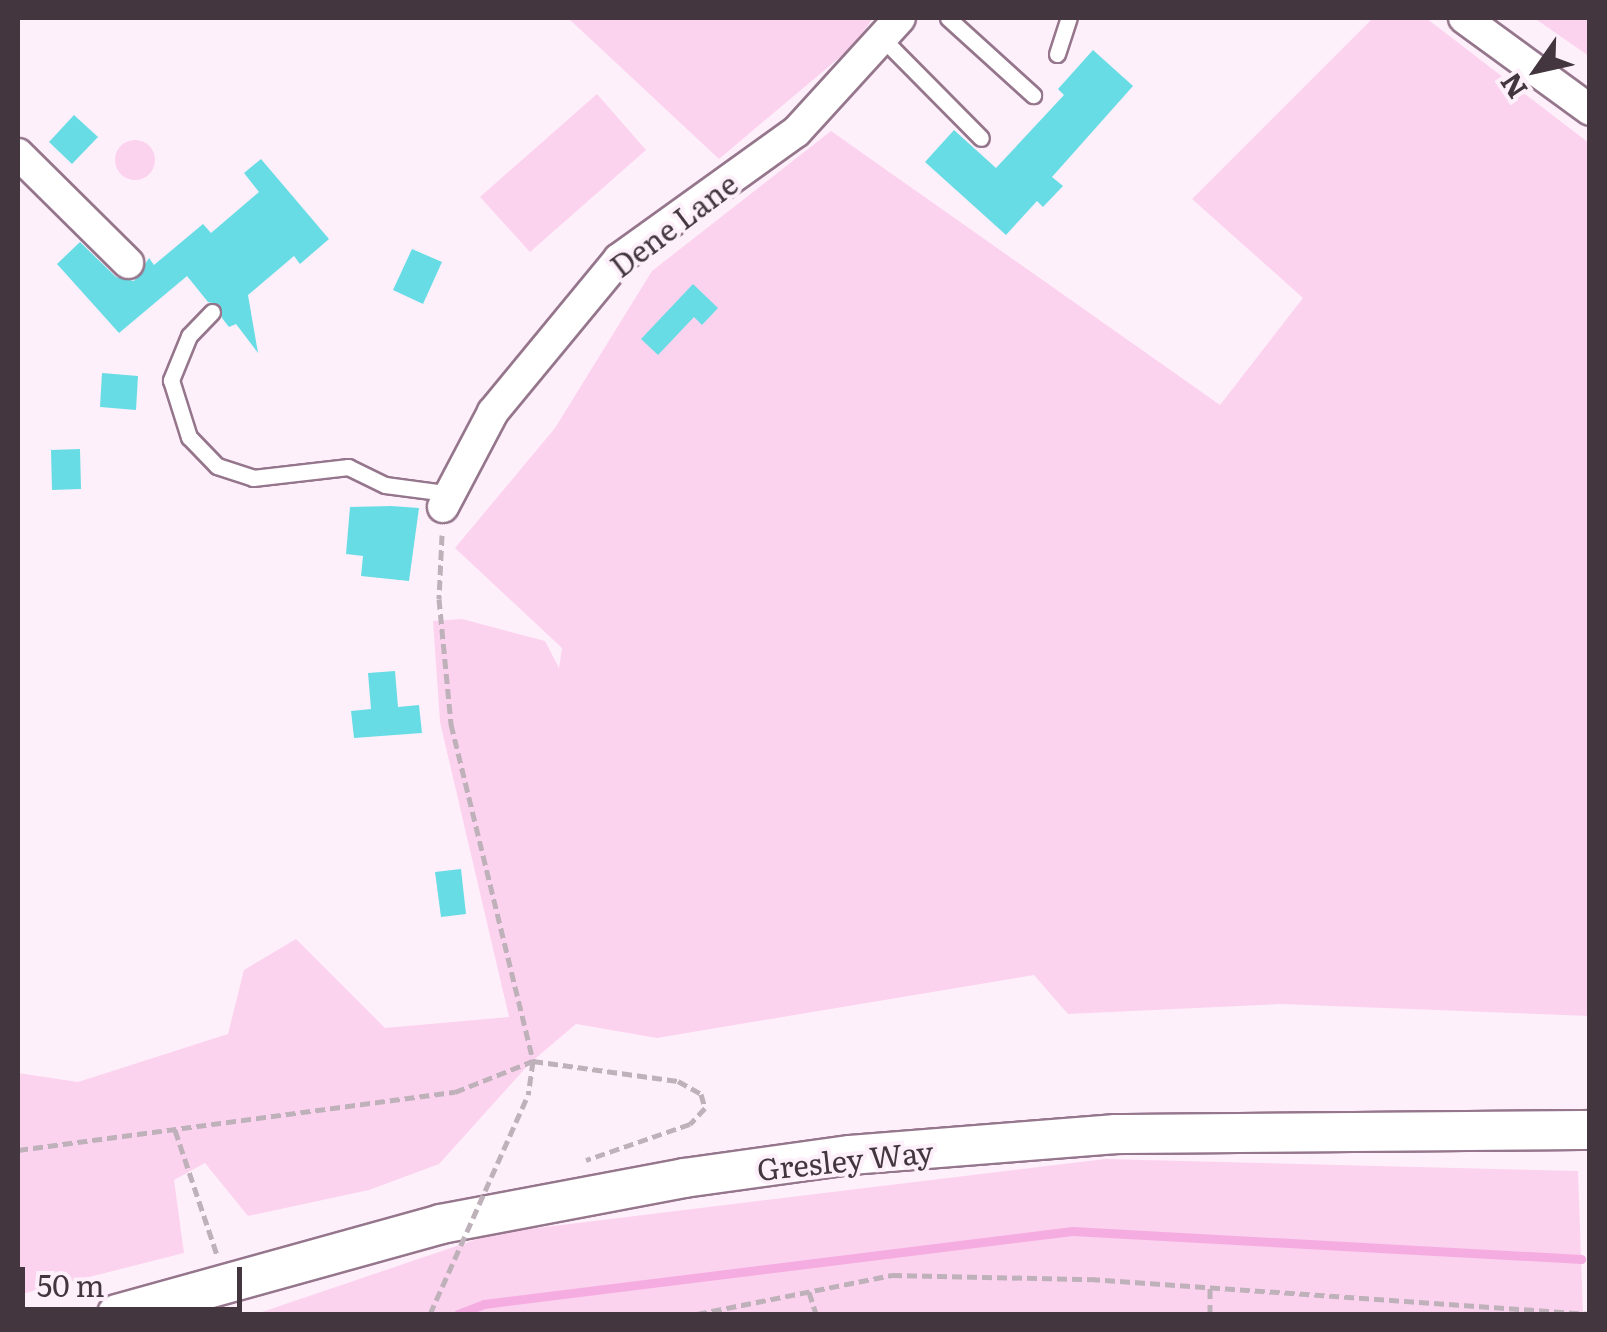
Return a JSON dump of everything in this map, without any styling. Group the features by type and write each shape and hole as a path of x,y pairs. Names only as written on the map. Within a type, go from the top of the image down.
{"street":[{"path":"1464,18 1590,110"},
{"name":"Dene Lane","path":"445,500 493,412 619,260 796,132 892,28"},
{"path":"18,154 128,263"},
{"name":"Gresley Way","path":"117,1314 226,1280 552,1201 850,1155 1116,1134 1590,1130"}],"lane":[{"path":"948,18 1033,95"},
{"path":"1056,54 1069,18"},
{"path":"892,28 981,138"},
{"path":"212,312 188,336 171,380 190,437 217,466 253,478 348,467 384,485 445,500"}],"path":[{"path":"430,1314 528,1095 533,1062 452,724 440,599 445,500"},
{"path":"18,1150 455,1092 533,1062 678,1080 704,1101 703,1113 690,1124 555,1170 552,1201"},
{"path":"175,1130 226,1280"},
{"path":"697,1314 892,1275 1210,1287 1590,1314"},
{"path":"1210,1287 1210,1314"},
{"path":"809,1292 816,1314"}],"shaded area":[{"path":"568,18 873,18 852,47 719,159"},
{"path":"1373,18 1426,18 1589,143 1589,1016 1280,1004 1068,1014 1034,975 657,1038 576,1024 530,1063 439,1164 369,1190 248,1216 205,1163 174,1180 184,1253 18,1295 18,1073 78,1082 228,1034 244,970 296,939 385,1028 509,1017 440,722 433,621 462,619 545,641 559,668 562,648 455,548 555,428 652,271 831,131 1220,405 1303,298 1192,199"},
{"path":"1534,18 1589,18 1589,56"},
{"path":"597,94 646,150 530,252 480,197"},
{"path":"135,140 149,146 155,160 149,174 135,180 121,174 115,160 121,146"},
{"path":"1105,1159 1578,1171 1583,1314 256,1314 495,1233"}],"building":[{"path":"1093,50 1133,86 1052,177 1063,186 1043,207 1037,201 1006,235 925,162 954,130 996,168 1064,95 1058,89"},
{"path":"74,115 98,137 72,164 49,142"},
{"path":"261,159 329,239 300,264 294,256 248,295 258,353 236,324 229,327 222,318 220,305 208,302 187,276 119,333 57,264 80,242 116,277 134,281 149,258 154,265 203,224 211,233 259,192 244,173"},
{"path":"412,249 442,262 423,304 393,290"},
{"path":"693,284 718,308 702,325 694,317 658,355 641,339"},
{"path":"102,373 138,376 136,410 100,407"},
{"path":"80,449 81,489 52,490 51,450"},
{"path":"350,507 419,508 409,581 361,576 363,556 346,554"},
{"path":"395,671 398,707 419,705 422,733 354,738 351,711 371,709 368,673"},
{"path":"461,869 466,914 441,917 435,872"}],"waterway":[{"path":"458,1314 484,1304 1072,1231 1581,1259"}]}
